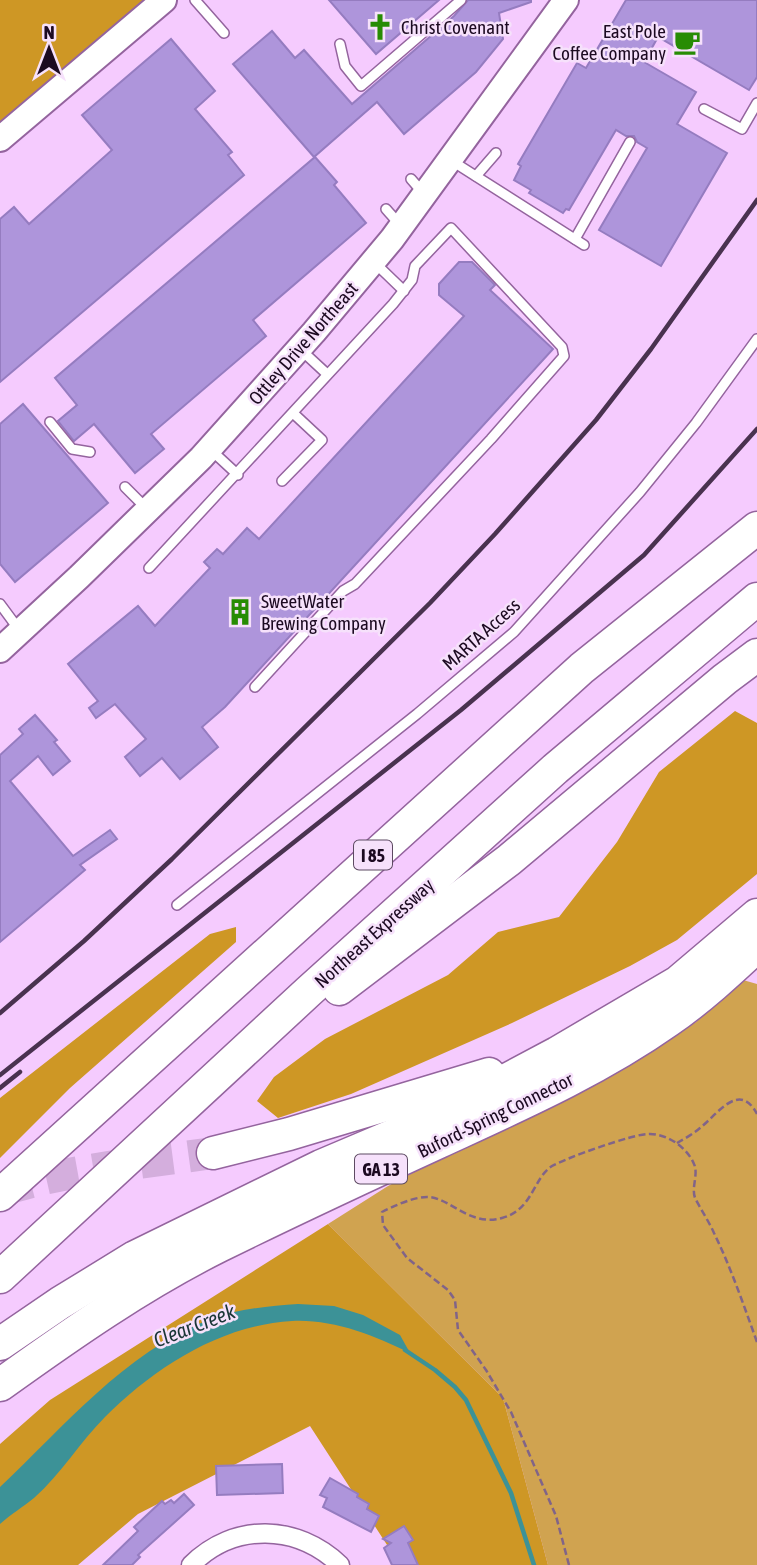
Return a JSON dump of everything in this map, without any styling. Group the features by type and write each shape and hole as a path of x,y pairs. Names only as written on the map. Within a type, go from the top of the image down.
{"highway":[{"name":"I 85","path":"0,1195 572,677 685,583 757,528"},
{"name":"Northeast Expressway","path":"0,1277 555,769 757,599"},
{"path":"182,1109 509,860 757,655"},
{"name":"Buford-Spring Connector","path":"0,1344 135,1256 321,1166 439,1116 557,1053 678,982 757,915"},
{"name":"Buford-Spring Connector","path":"0,1385 79,1328 159,1278 338,1189 537,1097 614,1055 667,1022 704,994 757,946"},
{"path":"214,1153 289,1134 557,1053"}],"street":[{"name":"Ottley Drive Northeast","path":"9,646 209,449 300,348 373,261 394,217 418,187 451,160 566,0"},
{"path":"0,139 57,96 160,7"},
{"path":"191,1565 224,1542 250,1534 279,1534 305,1541 327,1553 340,1565"}],"lane":[{"path":"195,0 224,33"},
{"path":"340,44 345,66 362,86 461,0"},
{"path":"704,109 741,129 757,103"},
{"path":"451,160 579,242 631,142"},
{"path":"476,176 496,153"},
{"path":"149,568 327,374 340,364 404,291 412,280 415,266 451,228 562,347 564,356 491,439 355,584 343,591 255,687"},
{"path":"373,261 404,291"},
{"name":"MARTA Access","path":"177,905 417,714 514,632 640,492 696,424 757,339"},
{"path":"300,348 327,374"},
{"path":"282,481 322,440 293,414"},
{"path":"50,422 72,449 90,452"},
{"path":"209,449 237,475"},
{"path":"125,487 148,510"},
{"path":"0,604 9,646"}],"path":[{"path":"677,1143 701,1128 726,1104 738,1100 746,1102 757,1114"},
{"path":"569,1565 556,1516 511,1412 458,1330 455,1300 448,1290 407,1258 383,1225 382,1212 424,1196 432,1197 463,1214 500,1219 516,1212 533,1194 543,1175 551,1167 597,1148 648,1133 669,1138 683,1148 695,1166 694,1196 714,1234 757,1342"}],"shaded area":[{"path":"0,0 154,0 0,130"},
{"path":"735,711 757,723 757,874 677,940 630,966 512,1023 351,1094 278,1118 257,1101 274,1077 325,1039 448,975 498,932 559,917 617,842 659,772"},
{"path":"236,927 236,942 70,1088 0,1158 0,1098 210,934"},
{"path":"743,980 757,984 757,1565 548,1565 503,1398 328,1224 388,1186 696,1022"},
{"path":"328,1224 503,1398 548,1565 400,1565 310,1426 138,1514 78,1565 0,1565 0,1444 50,1400"},
{"path":"298,1304 334,1306 363,1315 400,1335 410,1353 338,1325 307,1321 265,1324 214,1340 167,1366 124,1399 96,1427 44,1489 0,1524 0,1487 97,1393 149,1352 177,1334 219,1316"}],"building":[{"name":"Christ Covenant","path":"329,0 439,0 376,54"},
{"path":"468,0 531,2 499,13 503,39 476,72 404,134 377,102 314,157 233,64 272,31 295,58 304,50 352,104 454,16"},
{"path":"626,0 757,0 757,77 749,90 658,37 644,62 696,92 677,124 727,153 661,266 599,230 647,148 637,142 634,136 626,136 616,130 569,210 566,209 563,213 529,193 531,190 514,180 521,166 518,164 577,63 586,68"},
{"path":"171,39 215,91 195,109 232,152 228,155 244,175 0,382 0,219 14,207 29,224 112,150 82,115"},
{"path":"315,157 337,182 334,185 366,223 253,320 266,336 151,434 164,449 135,473 94,424 74,441 58,421 77,405 55,378"},
{"path":"459,262 472,262 495,285 490,290 553,349 225,707 202,727 218,747 180,779 162,758 140,776 125,757 146,739 115,704 96,718 89,708 98,701 68,664 138,606 155,626 210,568 204,562 217,549 223,554 247,528 259,539 464,316 439,295 439,284"},
{"path":"23,404 108,503 15,582 0,564 0,424"},
{"path":"35,715 57,740 54,742 70,761 53,775 38,756 10,781 73,856 110,830 117,839 80,865 85,870 0,942 0,755 23,734 19,729"},
{"path":"282,1464 283,1493 217,1495 216,1466"},
{"path":"330,1478 358,1494 357,1497 369,1504 367,1509 379,1516 371,1532 323,1507 327,1498 320,1495"},
{"path":"184,1494 194,1505 138,1555 140,1557 132,1565 103,1565 138,1531 134,1527 162,1501 165,1504 171,1500 174,1503"},
{"path":"404,1526 413,1540 408,1543 418,1565 392,1565 384,1548 391,1543 383,1539"}],"waterway":[{"path":"405,1350 435,1370 466,1400 511,1493 534,1565"}],"tunnel":[{"path":"0,1191 79,1172 213,1153"}],"railway":[{"path":"0,1013 84,941 172,859 430,603 495,534 596,420 651,349 757,200"},
{"path":"0,1075 461,710 644,555 757,429"},
{"path":"0,1088 20,1072"}],"place":[{"name":"Christ Covenant","path":"380,27"},
{"name":"East Pole Coffee Company","path":"687,42"},
{"name":"SweetWater Brewing Company","path":"240,612"}],"water label":[{"name":"Clear Creek","path":"194,1325"}]}
